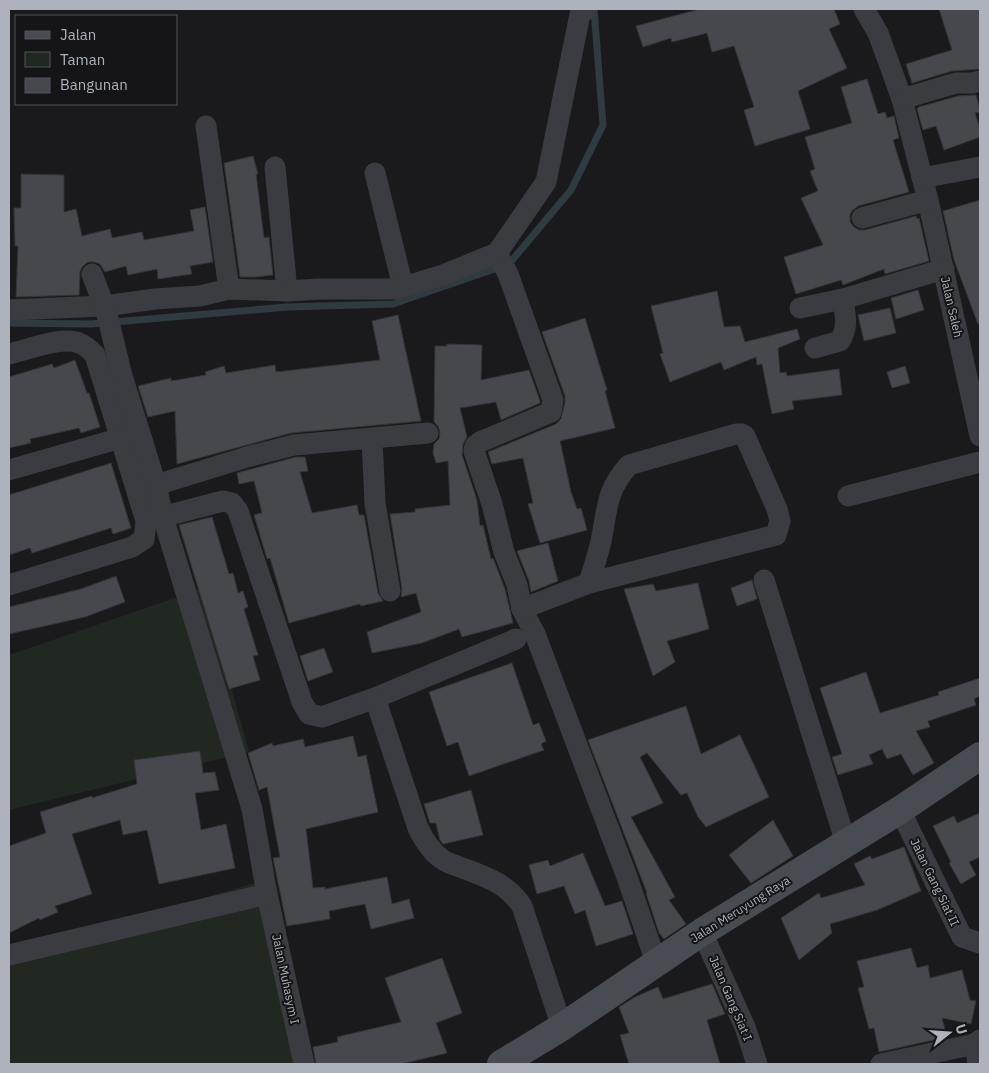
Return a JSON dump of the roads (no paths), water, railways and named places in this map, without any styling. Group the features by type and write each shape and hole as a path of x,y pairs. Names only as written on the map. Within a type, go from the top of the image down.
{"main road":[{"name":"Jalan Meruyung Raya","path":"501,1064 562,1026 702,932 900,810 980,758"}],"street":[{"name":"Jalan Saleh","path":"864,9 878,33 902,100 928,200 980,436"},
{"path":"9,310 105,310 156,299 200,296 229,289 287,291 396,289 443,275 501,262 546,182 583,12"},
{"path":"902,100 956,83 972,83 980,80"},
{"path":"206,126 229,289"},
{"path":"274,167 287,291"},
{"path":"922,178 980,167"},
{"path":"375,173 403,287"},
{"path":"862,218 928,200"},
{"path":"501,262 553,400 553,406 551,412 480,442 475,446 474,451 492,504 504,552 517,585 522,609 538,644 656,962"},
{"path":"800,308 843,299 944,269"},
{"path":"9,585 132,547 144,539 155,519 156,485 122,376 105,310 92,274"},
{"path":"815,348 840,341 846,324 843,299"},
{"path":"9,354 65,340 78,342 86,346 95,355 121,438 155,519"},
{"path":"156,485 247,457 294,445 428,433"},
{"path":"522,609 589,583 776,535 780,521 777,509 745,436 736,434 629,465 617,478 609,494 601,543 589,583"},
{"path":"9,470 121,438"},
{"path":"372,439 375,503 390,591"},
{"path":"848,496 980,462"},
{"path":"155,519 223,501 232,503 238,511 302,702 309,714 322,717 375,698 516,639"},
{"name":"Jalan Muhasym I","path":"155,519 252,809 267,894 304,1064"},
{"path":"764,580 846,843"},
{"path":"375,698 418,828 425,842 443,860 488,878 506,887 515,895 522,906 562,1026"},
{"name":"Jalan Gang Siat II","path":"900,810 962,937 980,943"},
{"path":"9,955 267,894"},
{"name":"Jalan Gang Siat I","path":"702,932 745,1027 757,1064"},
{"path":"881,1064 978,1049"}],"waterway":[{"path":"9,323 91,324 287,307 393,304 509,264 571,190 603,125 594,9"}]}
